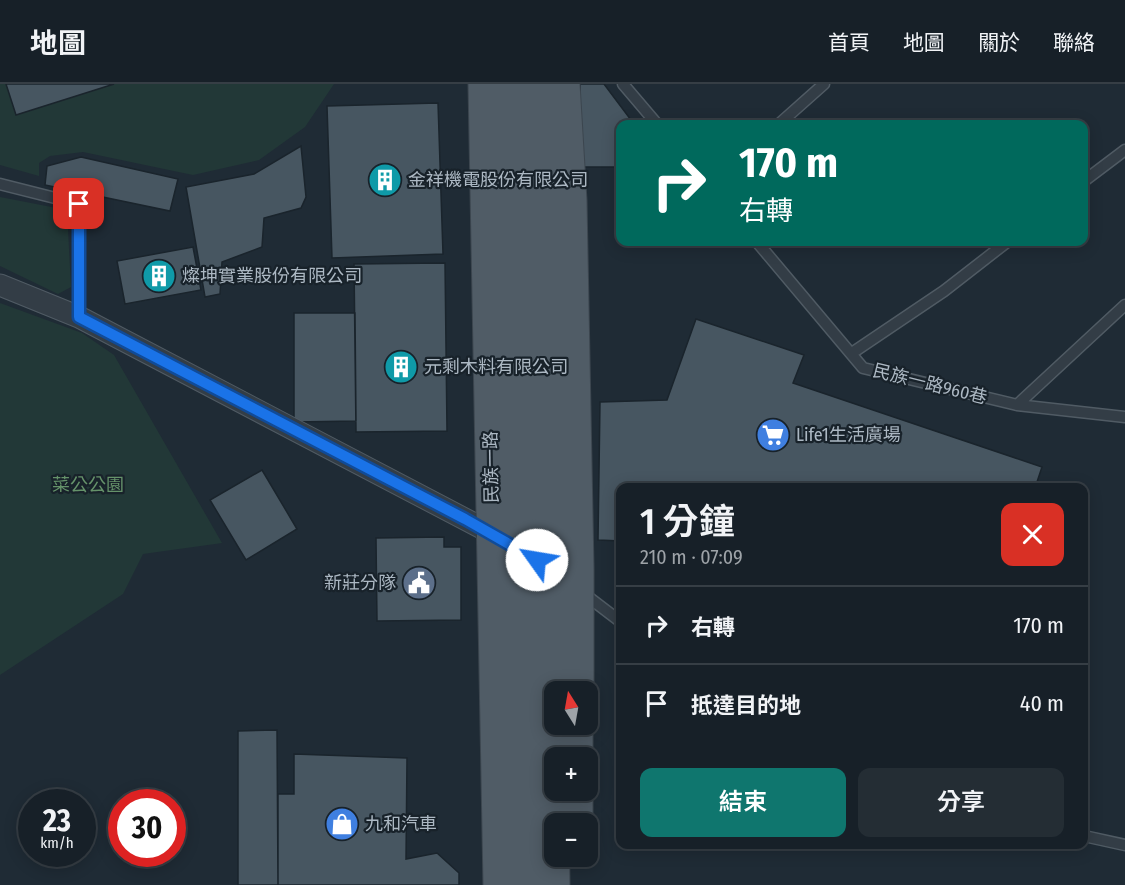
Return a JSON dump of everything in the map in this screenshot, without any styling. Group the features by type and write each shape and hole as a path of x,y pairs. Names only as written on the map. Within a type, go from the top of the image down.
{"main road":[{"name":"民族一路","path":"485,84 493,534 528,885"},
{"name":"民族一路","path":"514,84 556,573 574,681"},
{"name":"民族一路","path":"540,84 560,393"},
{"name":"民族一路","path":"553,885 560,393 570,201 563,84"},
{"name":"民族一路","path":"500,885 513,743 556,573"},
{"path":"575,867 575,885"}],"street":[{"path":"0,285 79,317 493,534 556,573"}],"lane":[{"path":"623,84 654,120"},
{"path":"784,120 824,84"},
{"path":"1088,178 1125,150"},
{"path":"0,184 79,204 79,317"},
{"name":"民族一路960巷","path":"761,246 863,368 1017,405 1125,417"},
{"path":"852,353 944,291 1002,246"},
{"path":"1017,405 1125,305"},
{"path":"556,573 616,618"},
{"path":"1088,837 1125,845"}],"green space":[{"path":"0,84 334,84 305,127 259,160 193,175 83,152 50,156 39,163 39,176 0,165"},
{"path":"0,197 67,210 71,287 58,294 0,266"},
{"name":"菜公公園","path":"0,303 82,333 114,355 222,543 143,554 123,594 0,675"}],"building":[{"path":"6,84 114,84 16,115"},
{"path":"580,84 604,84 631,120 616,120 616,167 581,167"},
{"name":"金祥機電股份有限公司","path":"438,103 443,254 332,258 327,106"},
{"path":"301,146 306,197 301,208 264,218 262,247 222,262 220,294 205,297 186,187 254,174"},
{"path":"81,157 178,179 170,211 45,185 47,166"},
{"name":"燦坤實業股份有限公司","path":"193,247 201,290 125,304 117,261"},
{"name":"元剩木料有限公司","path":"445,263 447,431 356,432 354,264"},
{"path":"294,313 355,313 356,421 294,422"},
{"name":"Life1生活廣場","path":"696,319 804,355 793,383 1042,467 1037,483 616,483 616,541 598,540 600,402 667,400"},
{"path":"262,470 297,529 246,560 210,500"},
{"name":"新莊分隊","path":"444,537 444,547 461,547 461,620 377,621 376,538"},
{"path":"277,730 278,885 238,885 238,731"},
{"name":"九和汽車","path":"294,754 407,758 406,859 437,853 459,873 459,885 278,885 278,794 294,794"}],"place":[{"name":"金祥機電股份有限公司","path":"385,180"},
{"name":"燦坤實業股份有限公司","path":"159,276"},
{"name":"元剩木料有限公司","path":"401,367"},
{"name":"Life1生活廣場","path":"773,435"},
{"name":"新莊分隊","path":"419,583"},
{"name":"九和汽車","path":"342,824"}],"route":[{"path":"79,204 79,317 465,519 525,551 537,560"}]}
